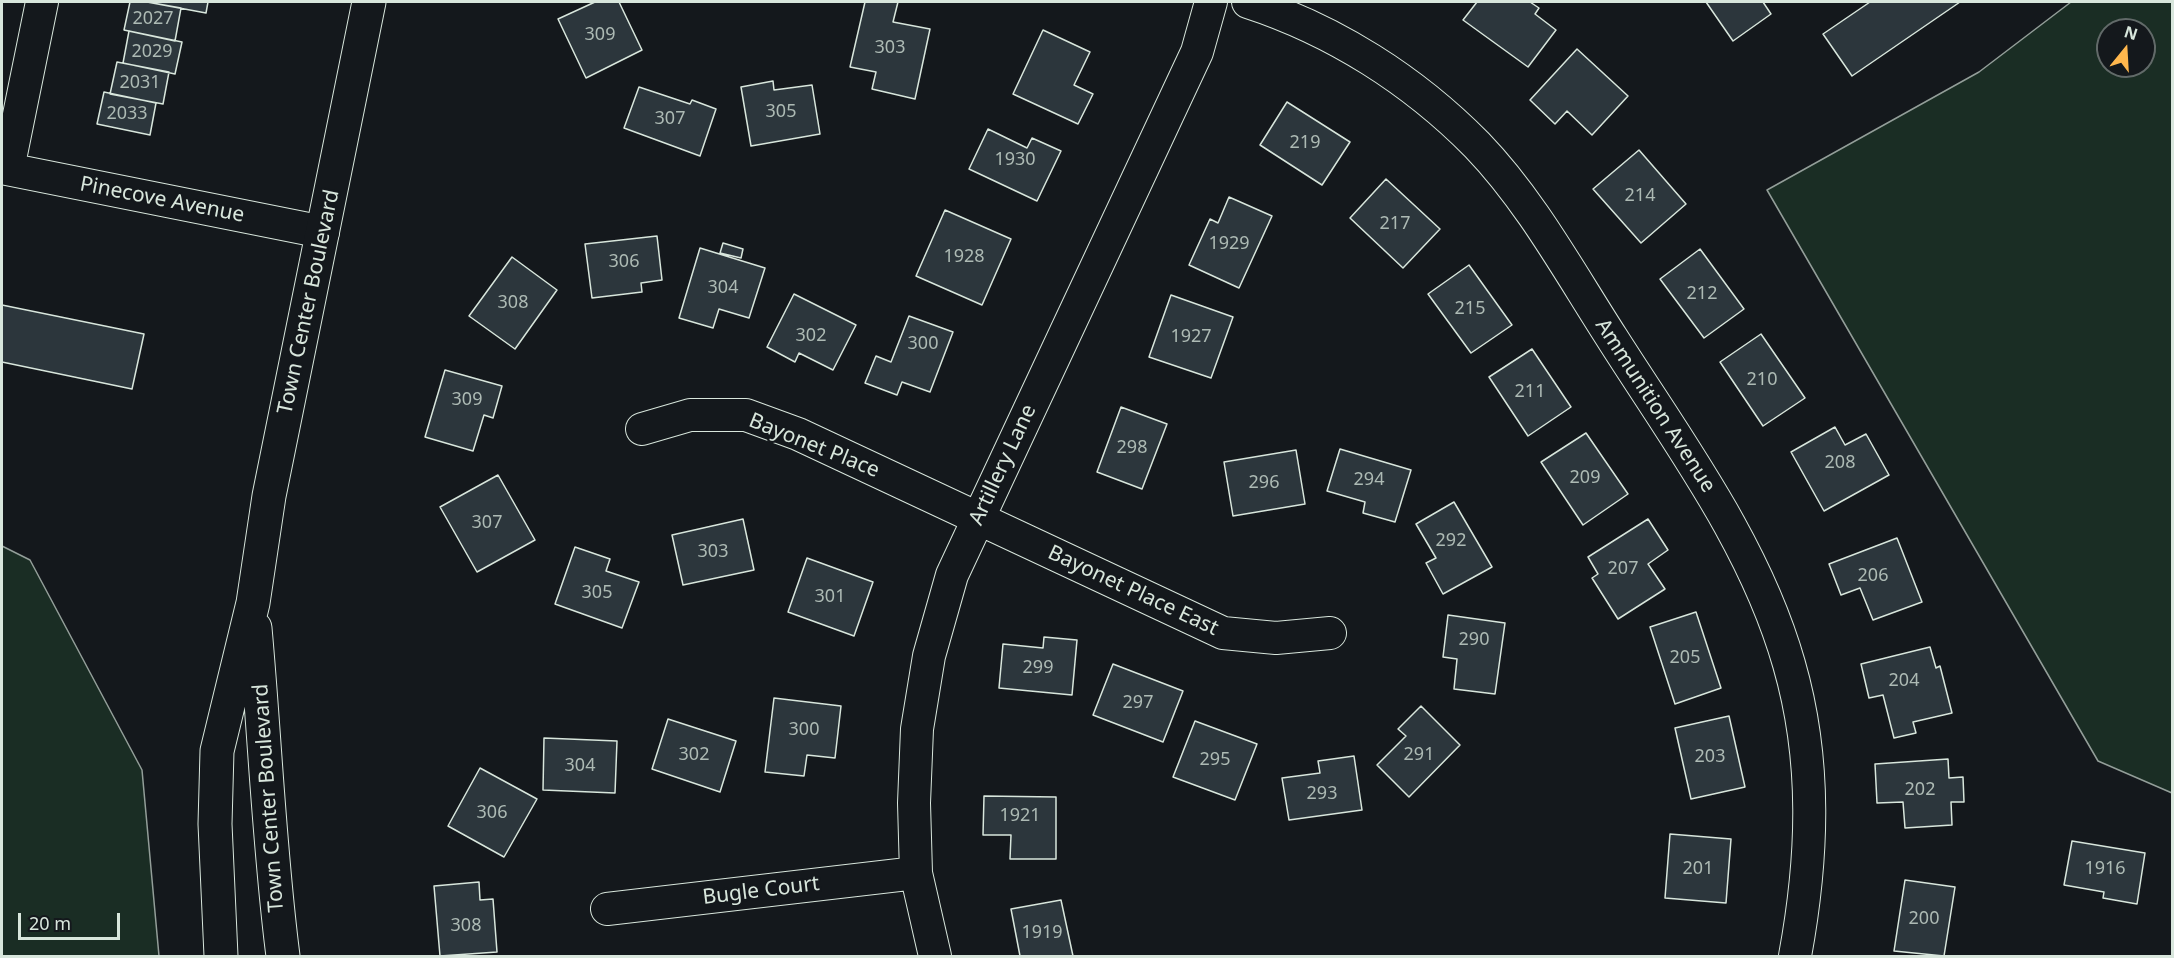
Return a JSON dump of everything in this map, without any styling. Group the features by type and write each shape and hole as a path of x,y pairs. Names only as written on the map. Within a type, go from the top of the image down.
{"street":[{"path":"5,168 42,2"},
{"name":"Town Center Boulevard","path":"221,957 215,824 217,751 253,603 269,496 369,2"},
{"name":"Artillery Lane","path":"935,957 916,873 914,803 917,729 929,656 952,575 1197,52 1211,2"},
{"name":"Ammunition Avenue","path":"1248,2 1275,10 1356,49 1417,91 1477,145 1531,211 1737,535 1772,607 1790,665 1802,720 1810,776 1812,826 1808,880 1795,957"},
{"name":"Pinecove Avenue","path":"5,168 323,232"},
{"name":"Bayonet Place","path":"642,429 690,415 746,415 798,434 978,519"},
{"name":"Bayonet Place East","path":"978,519 1223,633 1276,638 1330,633"},
{"name":"Town Center Boulevard","path":"253,603 266,750 273,881 283,957"},
{"name":"Bugle Court","path":"607,909 916,873"}],"green space":[{"path":"2071,2 2172,2 2172,793 2098,761 1767,190 1979,72"},
{"path":"2,546 30,560 142,770 159,956 2,956"}],"building":[{"path":"130,2 147,2 181,8 175,41 124,30"},
{"path":"147,2 208,2 206,13"},
{"path":"595,2 619,2 642,50 586,78 558,19"},
{"path":"865,2 898,2 893,22 930,29 915,99 872,89 876,72 850,67"},
{"path":"1477,2 1530,2 1539,8 1535,14 1556,30 1528,67 1463,20"},
{"path":"1706,2 1763,2 1771,14 1733,41"},
{"path":"1870,2 1960,2 1852,76 1823,34"},
{"path":"1043,30 1090,52 1074,85 1093,94 1078,124 1013,94"},
{"path":"129,31 182,42 175,74 123,63"},
{"path":"1577,49 1628,96 1592,135 1567,111 1555,124 1530,100"},
{"path":"117,62 169,72 163,104 110,94"},
{"path":"773,81 774,90 812,85 820,134 751,146 741,87"},
{"path":"639,87 690,104 692,100 716,109 700,156 624,128"},
{"path":"104,92 156,103 150,135 97,124"},
{"path":"1287,102 1350,142 1322,185 1260,145"},
{"path":"988,129 1027,148 1032,138 1061,151 1037,201 969,169"},
{"path":"1639,150 1686,204 1641,243 1593,189"},
{"path":"1386,179 1440,229 1403,268 1350,218"},
{"path":"1229,197 1272,216 1239,288 1189,265 1210,219 1218,223"},
{"path":"945,210 1011,239 982,305 916,276"},
{"path":"657,236 662,280 641,283 642,292 592,298 585,244"},
{"path":"723,243 743,249 741,258 720,253"},
{"path":"700,248 765,268 749,318 719,309 713,328 679,318"},
{"path":"1700,249 1744,309 1704,338 1660,279"},
{"path":"512,257 557,290 515,349 469,316"},
{"path":"1469,265 1512,325 1471,353 1428,294"},
{"path":"794,294 856,325 833,370 799,353 795,362 767,347"},
{"path":"1171,295 1233,317 1211,378 1149,357"},
{"path":"2,305 144,334 132,389 2,362"},
{"path":"909,316 953,332 930,392 902,382 897,395 865,383 876,356 891,362"},
{"path":"1761,334 1805,398 1763,426 1720,362"},
{"path":"1532,349 1571,407 1528,436 1489,377"},
{"path":"445,370 502,386 493,418 484,415 473,451 425,437"},
{"path":"1121,407 1167,424 1142,489 1097,472"},
{"path":"1835,427 1845,445 1866,434 1889,475 1824,511 1791,452"},
{"path":"1586,433 1628,494 1583,525 1541,462"},
{"path":"1340,449 1411,470 1395,522 1363,513 1365,502 1327,491"},
{"path":"1296,450 1305,504 1233,516 1224,462"},
{"path":"498,475 535,540 477,572 440,507"},
{"path":"1454,502 1492,567 1443,594 1426,563 1436,558 1416,524"},
{"path":"743,519 754,570 683,585 672,535"},
{"path":"1648,519 1668,550 1648,564 1665,589 1618,619 1592,578 1598,574 1588,557"},
{"path":"1897,538 1922,602 1873,620 1860,588 1841,595 1829,564"},
{"path":"575,547 610,559 606,571 639,582 622,628 555,604"},
{"path":"807,558 873,582 854,636 788,612"},
{"path":"1696,612 1721,688 1675,704 1650,627"},
{"path":"1448,615 1505,623 1495,694 1454,689 1457,659 1443,657"},
{"path":"1044,637 1077,640 1072,695 999,688 1003,644 1043,648"},
{"path":"1930,647 1936,668 1940,666 1952,713 1913,722 1916,733 1894,738 1883,695 1869,698 1861,664"},
{"path":"1113,664 1183,691 1163,742 1093,715"},
{"path":"774,698 841,706 835,758 807,755 804,776 765,772"},
{"path":"1421,706 1460,745 1409,797 1377,765 1406,736 1398,729"},
{"path":"1729,716 1745,787 1691,799 1675,728"},
{"path":"668,719 736,741 720,792 652,769"},
{"path":"1195,721 1257,744 1235,800 1173,777"},
{"path":"544,738 617,741 615,793 543,790"},
{"path":"1354,756 1362,810 1289,820 1282,778 1320,773 1318,761"},
{"path":"1948,759 1949,778 1963,777 1964,802 1951,802 1952,825 1905,828 1903,802 1877,803 1875,764"},
{"path":"480,768 537,799 504,857 448,826"},
{"path":"984,796 1056,797 1056,859 1010,859 1011,835 983,835"},
{"path":"1670,834 1731,839 1726,903 1665,898"},
{"path":"2072,841 2145,853 2137,904 2103,898 2104,892 2064,885"},
{"path":"1905,880 1955,887 1944,956 1894,951"},
{"path":"479,882 480,900 493,899 497,952 440,956 434,886"},
{"path":"1061,900 1073,956 1020,956 1011,909"}]}
